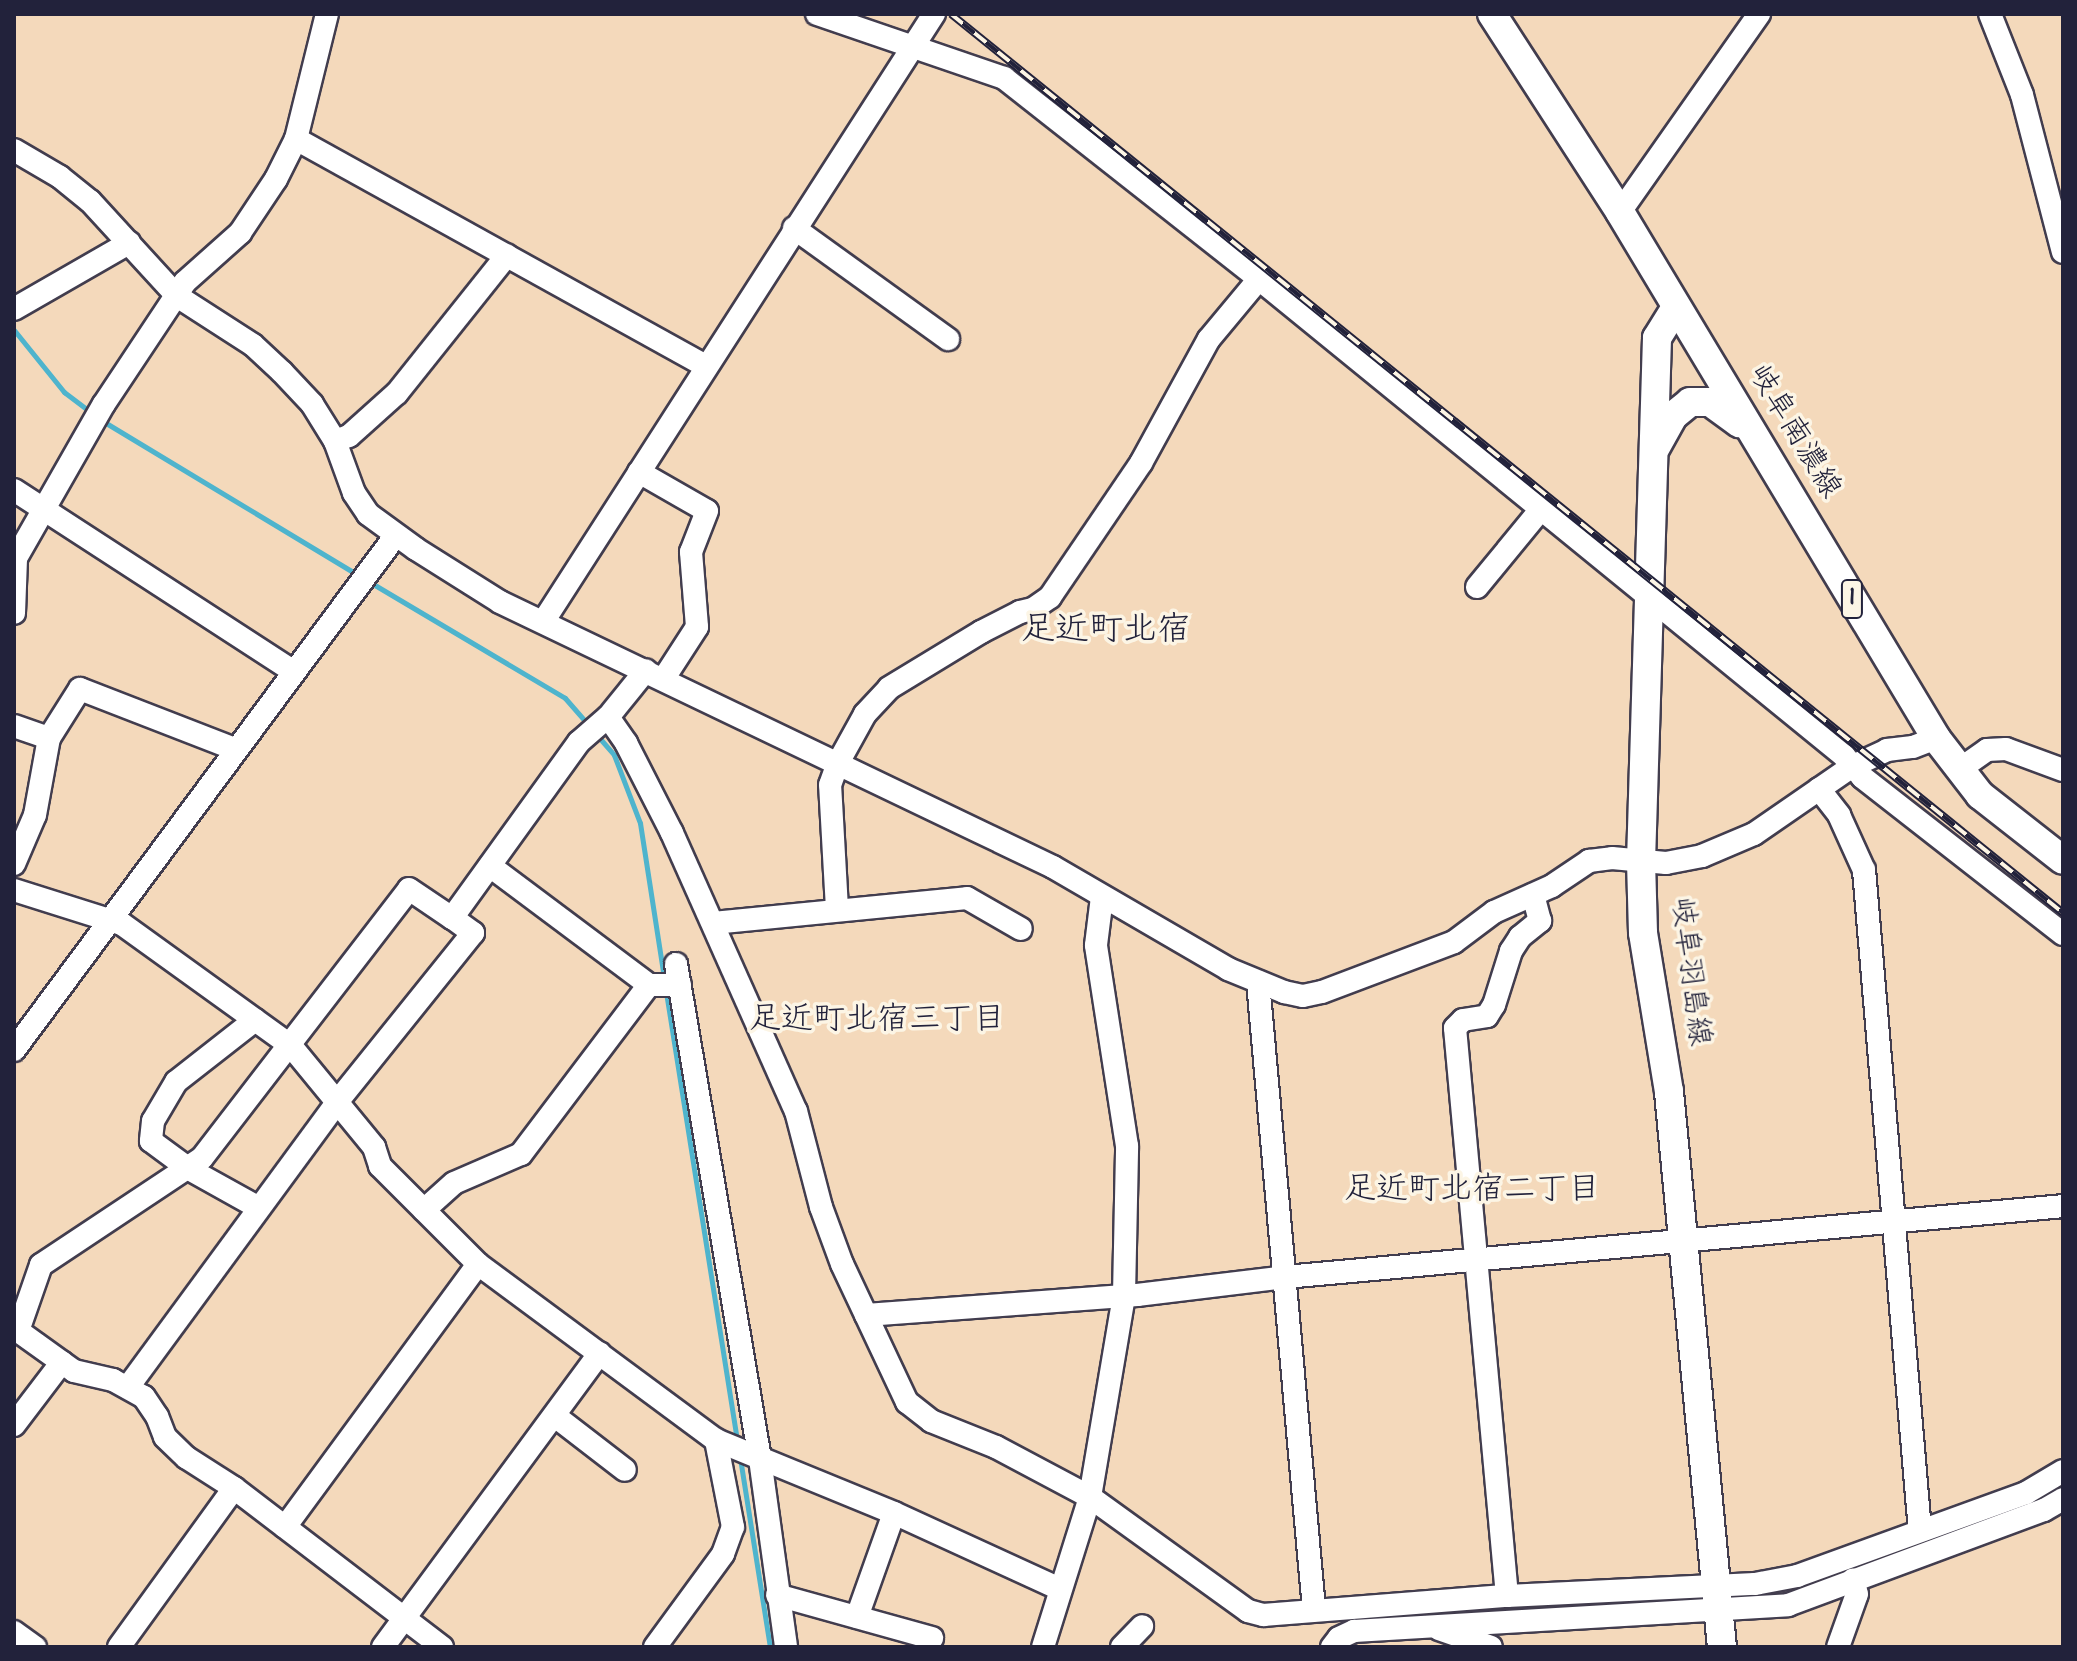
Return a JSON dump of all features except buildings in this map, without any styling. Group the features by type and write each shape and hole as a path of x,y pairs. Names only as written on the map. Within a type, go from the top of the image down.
{"main road":[{"name":"岐阜南濃線","path":"1492,14 1620,212 1675,309 1760,443 1936,738 1980,795 2063,860"},
{"name":"岐阜羽島線","path":"1675,309 1657,338 1641,861 1643,933 1669,1092 1722,1647"},
{"path":"1653,451 1673,416 1690,402 1710,402 1726,411 1760,443"}],"street":[{"path":"14,613 16,558 104,404 185,282 240,233 276,179 296,139 327,14"},
{"path":"817,14 1004,78 1259,279 1844,756 1851,767 2063,934"},
{"path":"543,622 934,14"},
{"path":"1620,212 1759,14"},
{"path":"1990,14 2022,95 2063,252"},
{"path":"296,139 705,366"},
{"path":"14,150 70,185 177,296 253,345 282,372 312,404 335,441 354,493 368,514 396,535 500,602 1053,867 1216,963 1258,982 1303,996 1322,992 1454,942 1494,912 1533,895 1589,861 1612,858 1666,863 1702,856 1754,834 1851,767 1887,750 1913,747 1936,738"},
{"path":"794,228 948,339"},
{"path":"14,309 129,243"},
{"path":"335,441 349,436 397,393 507,255"},
{"path":"837,909 830,785 838,763 865,714 889,688 981,632 1020,612 1033,609 1050,597 1134,475 1209,339 1259,279"},
{"path":"452,918 579,742 655,674 697,627 691,552 707,511 639,472"},
{"path":"14,490 293,671"},
{"path":"1477,587 1541,509"},
{"path":"14,1050 396,535"},
{"path":"14,864 35,815 49,738 80,689 235,749"},
{"path":"608,717 626,743 659,807 796,1111 821,1207 842,1264 907,1402 931,1421 996,1447 1090,1497 1248,1611 1263,1615 1507,1596 1717,1598 1788,1605 2044,1510 2063,1499"},
{"path":"14,726 49,738"},
{"path":"1960,769 1987,750 2006,749 2063,770"},
{"path":"1819,789 1851,837 1864,870 1920,1531"},
{"path":"490,866 649,985"},
{"path":"128,1387 337,1102 473,933 409,889 291,1046 189,1169 41,1265 16,1329 74,1371 128,1387 144,1397 157,1416 165,1437 187,1458 234,1488 442,1647"},
{"path":"14,890 122,924 291,1046 374,1147 380,1166 478,1264 716,1440 894,1513 1060,1589"},
{"path":"1507,1596 1455,1028 1463,1020 1487,1016 1494,1005 1511,951 1520,937 1540,921 1533,895"},
{"path":"1043,1647 1090,1497 1124,1295 1127,1146 1096,945 1102,897"},
{"path":"713,923 967,898 1021,929"},
{"path":"424,1210 454,1183 521,1154 649,985 678,974 760,1459 786,1647"},
{"path":"1258,982 1314,1610"},
{"path":"255,1020 176,1082 153,1121 151,1141 189,1169 259,1208"},
{"path":"866,1315 1124,1295 1684,1239 2063,1206"},
{"path":"285,1527 478,1264"},
{"path":"383,1647 600,1353"},
{"path":"14,1425 62,1362"},
{"path":"555,1416 625,1470"},
{"path":"655,1647 723,1554 733,1527 716,1440"},
{"path":"1332,1647 1339,1638 1354,1631 1717,1598 1755,1584 1797,1576 2026,1493 2063,1471"},
{"path":"119,1647 234,1488"},
{"path":"857,1617 894,1513"},
{"path":"1838,1647 1857,1594 1853,1580"},
{"path":"777,1595 932,1638"},
{"path":"1427,1625 1491,1647"},
{"path":"1122,1647 1142,1626"},
{"path":"14,1632 35,1647"}],"waterway":[{"path":"14,330 64,392 93,414"},
{"path":"101,420 360,576"},
{"path":"368,581 565,698 589,726"},
{"path":"596,734 614,755 640,823 664,978"},
{"path":"666,992 737,1441"},
{"path":"740,1458 770,1647"}],"railway":[{"path":"951,14 2063,913"}],"district":[{"name":"足近町北宿","path":"1106,633"},
{"name":"足近町北宿三丁目","path":"877,1022"},
{"name":"足近町北宿二丁目","path":"1472,1192"}]}
